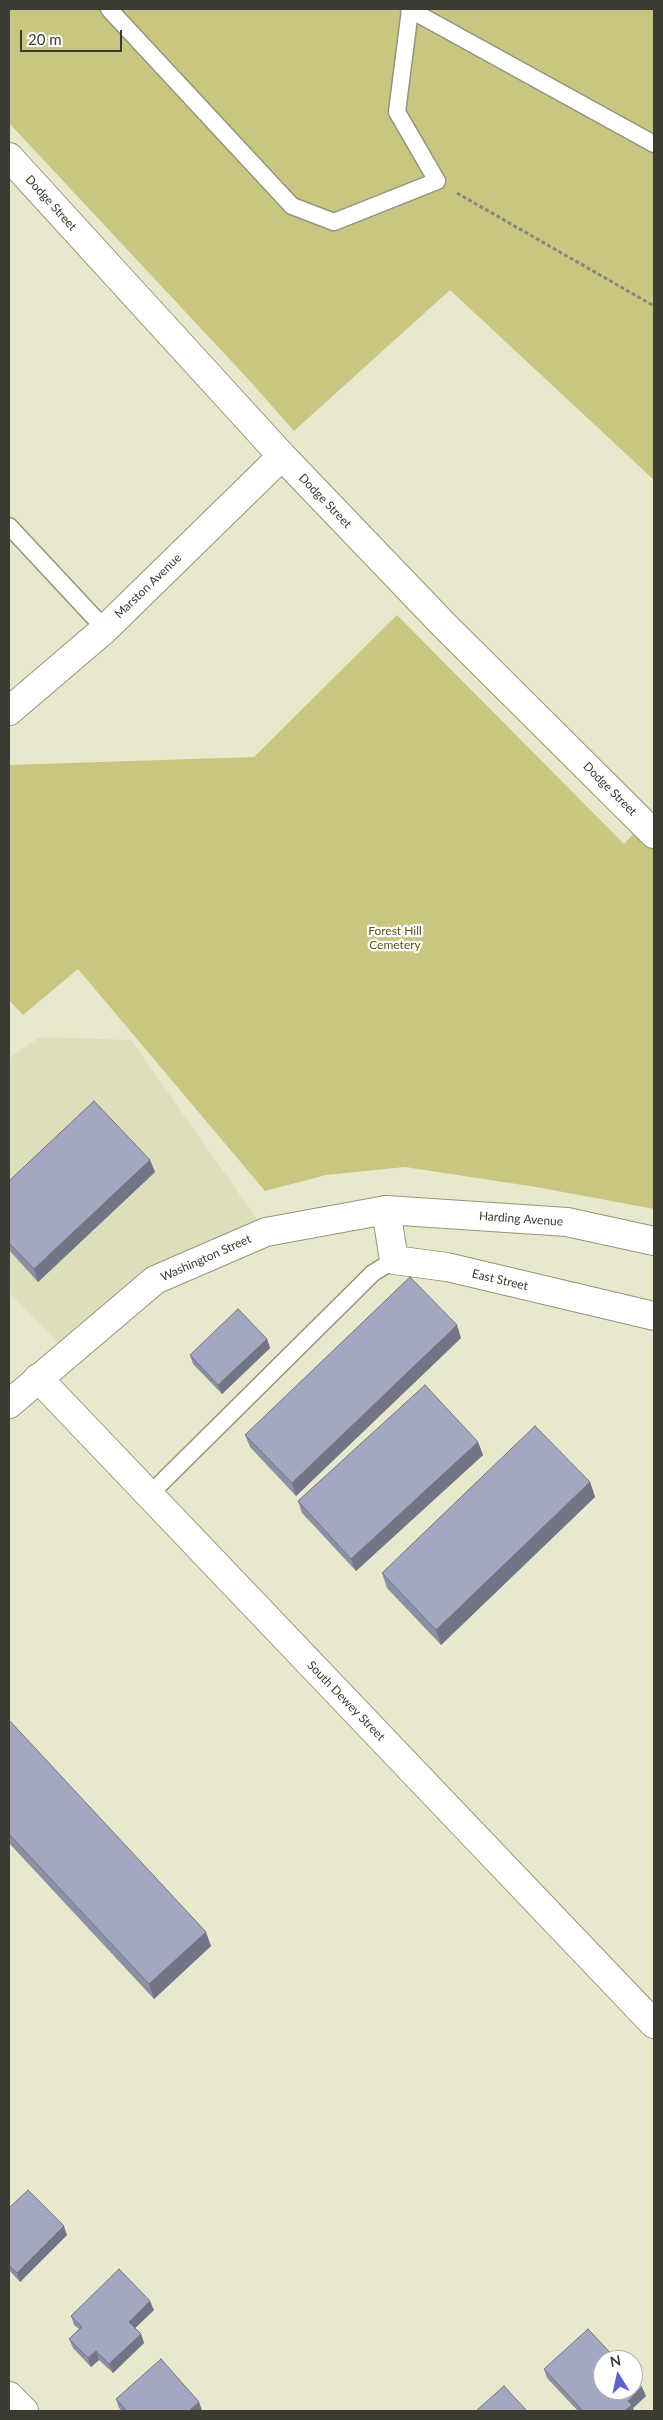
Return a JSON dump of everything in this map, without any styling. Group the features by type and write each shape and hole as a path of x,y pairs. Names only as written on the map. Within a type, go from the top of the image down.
{"street":[{"name":"Dodge Street","path":"9,157 282,456 443,624 654,834"},
{"name":"Marston Avenue","path":"9,711 104,629 282,456"},
{"name":"Harding Avenue","path":"386,1210 567,1222 654,1241"},
{"path":"386,1210 394,1260"},
{"name":"Washington Street","path":"9,1404 155,1280 266,1232 386,1210"},
{"name":"East Street","path":"394,1260 447,1267 654,1316"},
{"name":"South Dewey Street","path":"38,1378 654,2024"},
{"path":"9,2396 24,2411"}],"lane":[{"path":"109,9 292,206 334,222 437,181 397,112 409,9 654,144"},
{"path":"9,526 104,629"},
{"path":"150,1495 373,1273 394,1260"}],"path":[{"path":"437,181 654,306"}],"shaded area":[{"path":"40,1037 131,1040 266,1232 155,1280 68,1353 9,1293 9,1058"}],"green space":[{"path":"9,9 654,9 654,480 450,290 294,431 249,380 9,123"},
{"name":"Forest Hill Cemetery","path":"397,615 624,844 654,811 654,1209 536,1187 405,1167 326,1175 265,1191 78,969 23,1015 9,1000 9,765 254,757"}],"building":[{"path":"94,1101 150,1160 34,1269 9,1243 9,1181"},
{"path":"410,1277 457,1325 292,1483 245,1435"},
{"path":"238,1309 267,1339 218,1385 190,1355"},
{"path":"425,1385 478,1442 351,1559 298,1501"},
{"path":"535,1426 590,1482 436,1630 382,1573"},
{"path":"9,1720 206,1932 149,1984 9,1834"},
{"path":"28,2190 64,2226 17,2273 9,2265 9,2208"},
{"path":"119,2269 150,2301 129,2322 141,2334 109,2364 96,2351 88,2358 69,2339 82,2327 71,2316"},
{"path":"588,2329 608,2350 593,2350 593,2400 629,2400 632,2405 624,2411 583,2411 544,2369"},
{"path":"161,2359 199,2402 189,2411 127,2411 116,2399"},
{"path":"504,2386 527,2411 476,2411"}]}
